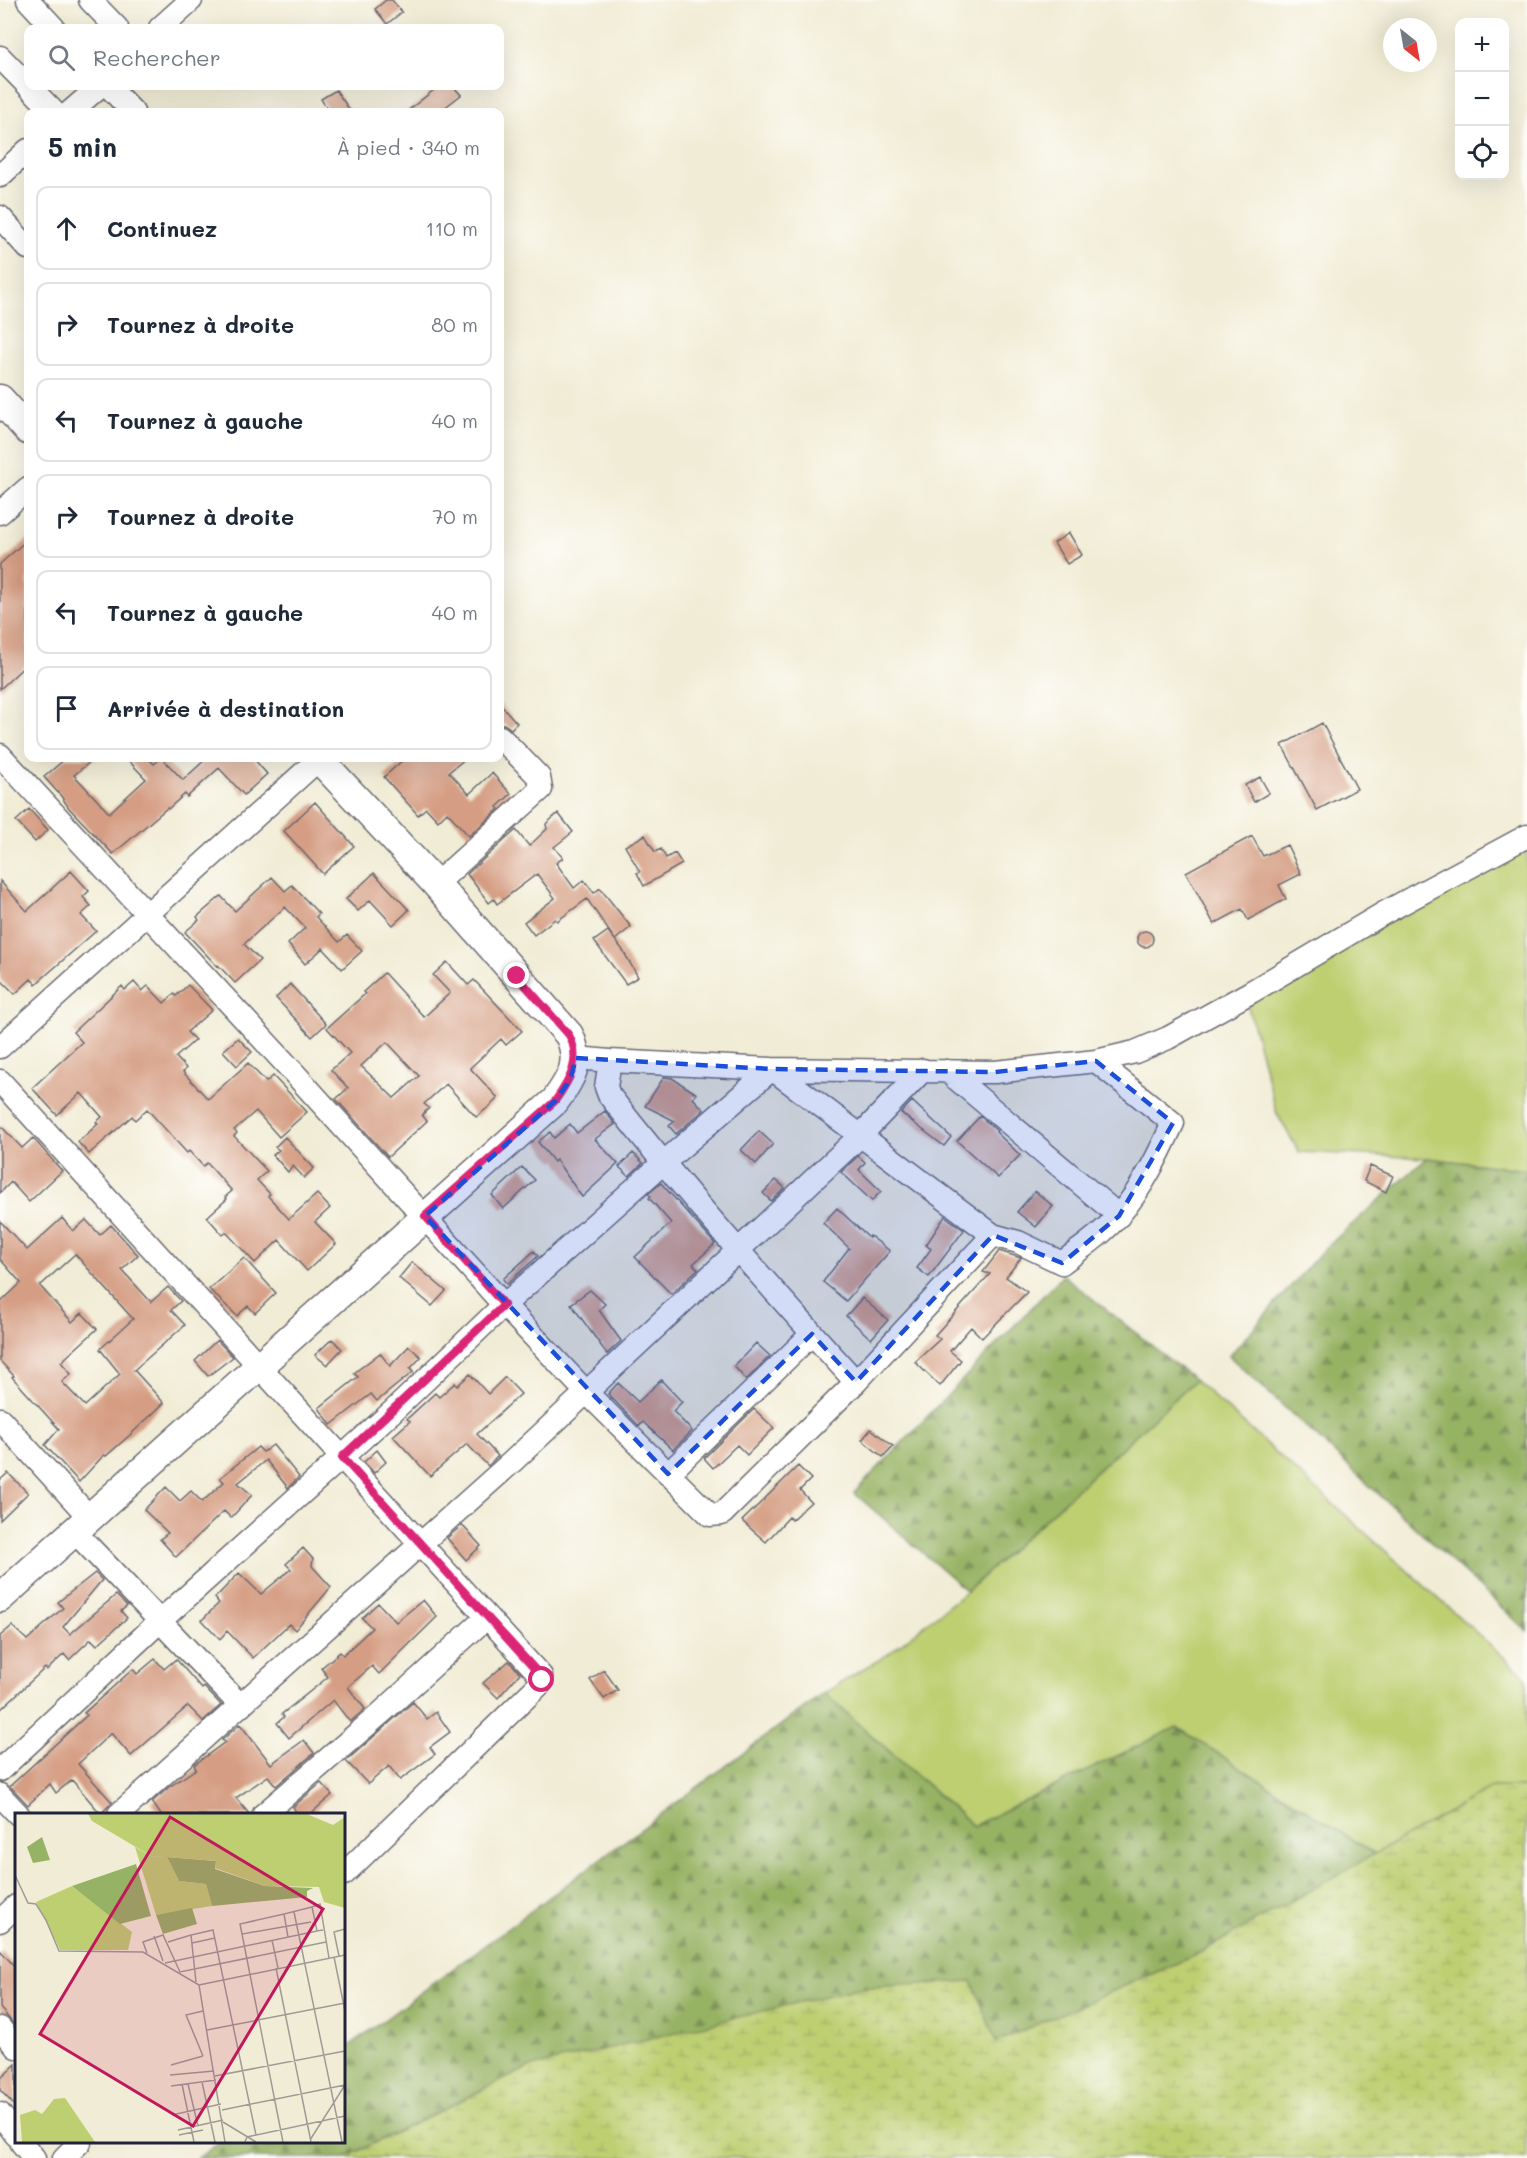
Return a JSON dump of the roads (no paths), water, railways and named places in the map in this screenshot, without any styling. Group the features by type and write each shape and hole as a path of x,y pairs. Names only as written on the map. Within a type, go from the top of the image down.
{"street":[{"path":"28,0 50,24"},
{"path":"90,0 113,24"},
{"path":"164,24 191,0"},
{"path":"0,57 24,81"},
{"path":"32,90 50,108"},
{"path":"75,108 95,90"},
{"path":"112,90 129,108"},
{"path":"0,176 24,154"},
{"path":"0,217 24,244"},
{"path":"0,399 24,426"},
{"path":"0,513 24,492"},
{"path":"435,884 542,789 539,777 504,741"},
{"path":"0,755 425,1216 504,1305 586,1392 710,1515 722,1514 855,1382 993,1235"},
{"path":"0,1047 315,762"},
{"path":"0,1598 555,1101 570,1080 576,1058 569,1035 323,762"},
{"path":"576,1058 772,1069 1015,1071 1096,1061 1135,1052 1168,1038 1384,913 1527,836"},
{"path":"610,1061 606,1087 609,1095 662,1164 855,1382"},
{"path":"772,1069 993,1235 1006,1237 1062,1263 1094,1239 1119,1216 1138,1189 1173,1123 1096,1061"},
{"path":"0,1770 160,1621 342,1457 504,1305 772,1069"},
{"path":"135,1810 241,1706 513,1461 738,1252 860,1137 923,1070"},
{"path":"947,1071 1119,1216"},
{"path":"0,1081 541,1676 541,1683 345,1873"},
{"path":"668,1474 812,1334"},
{"path":"0,1419 160,1621 241,1706"},
{"path":"266,1813 415,1684 487,1617"},
{"path":"0,1795 16,1813"},
{"path":"0,1921 15,1907"},
{"path":"0,2028 15,2046"},
{"path":"0,2114 15,2134"},
{"path":"22,2143 34,2158"},
{"path":"64,2158 79,2143"}]}
